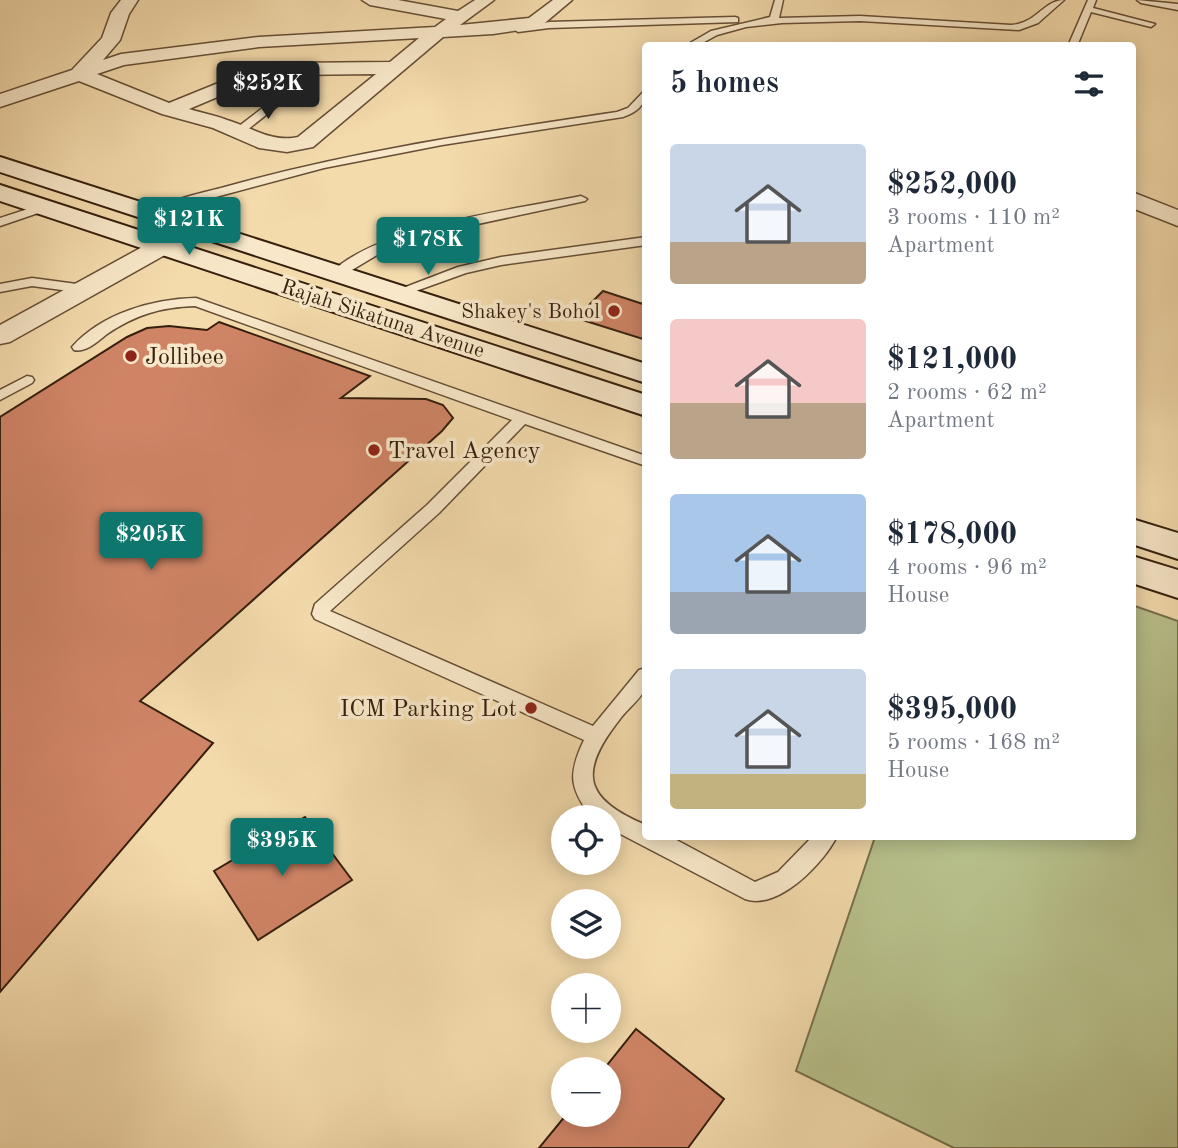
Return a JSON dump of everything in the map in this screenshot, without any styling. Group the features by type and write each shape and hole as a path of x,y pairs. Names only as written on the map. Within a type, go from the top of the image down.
{"main road":[{"path":"0,164 642,373"},
{"name":"Rajah Sikatuna Avenue","path":"0,193 642,405"},
{"path":"118,232 152,214"},
{"path":"1136,532 1178,546"},
{"path":"1136,570 1178,584"}],"street":[{"path":"79,74 111,40 120,13 130,0"},
{"path":"370,0 461,17"},
{"path":"79,74 169,110 267,144 298,145 398,68 436,34 486,0"},
{"path":"0,101 121,60 259,42 493,29 534,23 564,0"},
{"path":"169,110 253,75 288,69 398,68"},
{"path":"200,79 223,87"},
{"path":"1136,201 1178,219"},
{"path":"0,336 195,228"}],"lane":[{"path":"775,20 779,0"},
{"path":"493,29 775,20 1028,26 1060,0"},
{"path":"1141,0 1178,7"},
{"path":"1074,42 1090,5 1152,24"},
{"path":"695,42 708,34 775,20"},
{"path":"238,132 290,92"},
{"path":"152,214 204,195 297,172 619,114 632,110 642,97"},
{"path":"337,273 383,246 433,230 581,199"},
{"path":"0,222 43,208"},
{"path":"397,293 462,270 501,261 642,242"},
{"path":"0,288 15,283 37,281 84,289"},
{"path":"79,347 128,313 146,306 196,302 642,460"},
{"path":"0,396 27,380"},
{"path":"522,418 433,509 321,609 321,614 596,736"},
{"path":"642,680 596,736 582,764 583,789 598,810 642,833"},
{"path":"655,840 753,892 772,890 789,878 822,840"}],"green space":[{"path":"1136,606 1178,621 1178,1148 954,1148 796,1071 874,840 1136,840"}],"building":[{"name":"Shakey's Bohol","path":"603,291 642,304 642,339 576,318"},
{"path":"219,322 370,376 341,398 426,399 443,405 453,418 442,431 140,701 213,743 0,992 0,417 127,337 147,328 169,326 207,330"},
{"path":"305,817 352,880 258,940 214,871"},
{"path":"636,1029 724,1099 688,1148 539,1148 556,1127 621,1127 621,1057 614,1057"}],"place":[{"name":"Shakey's Bohol","path":"614,311"},
{"name":"Jollibee","path":"131,356"},
{"name":"Travel Agency","path":"374,450"},
{"name":"ICM Parking Lot","path":"531,708"}]}
